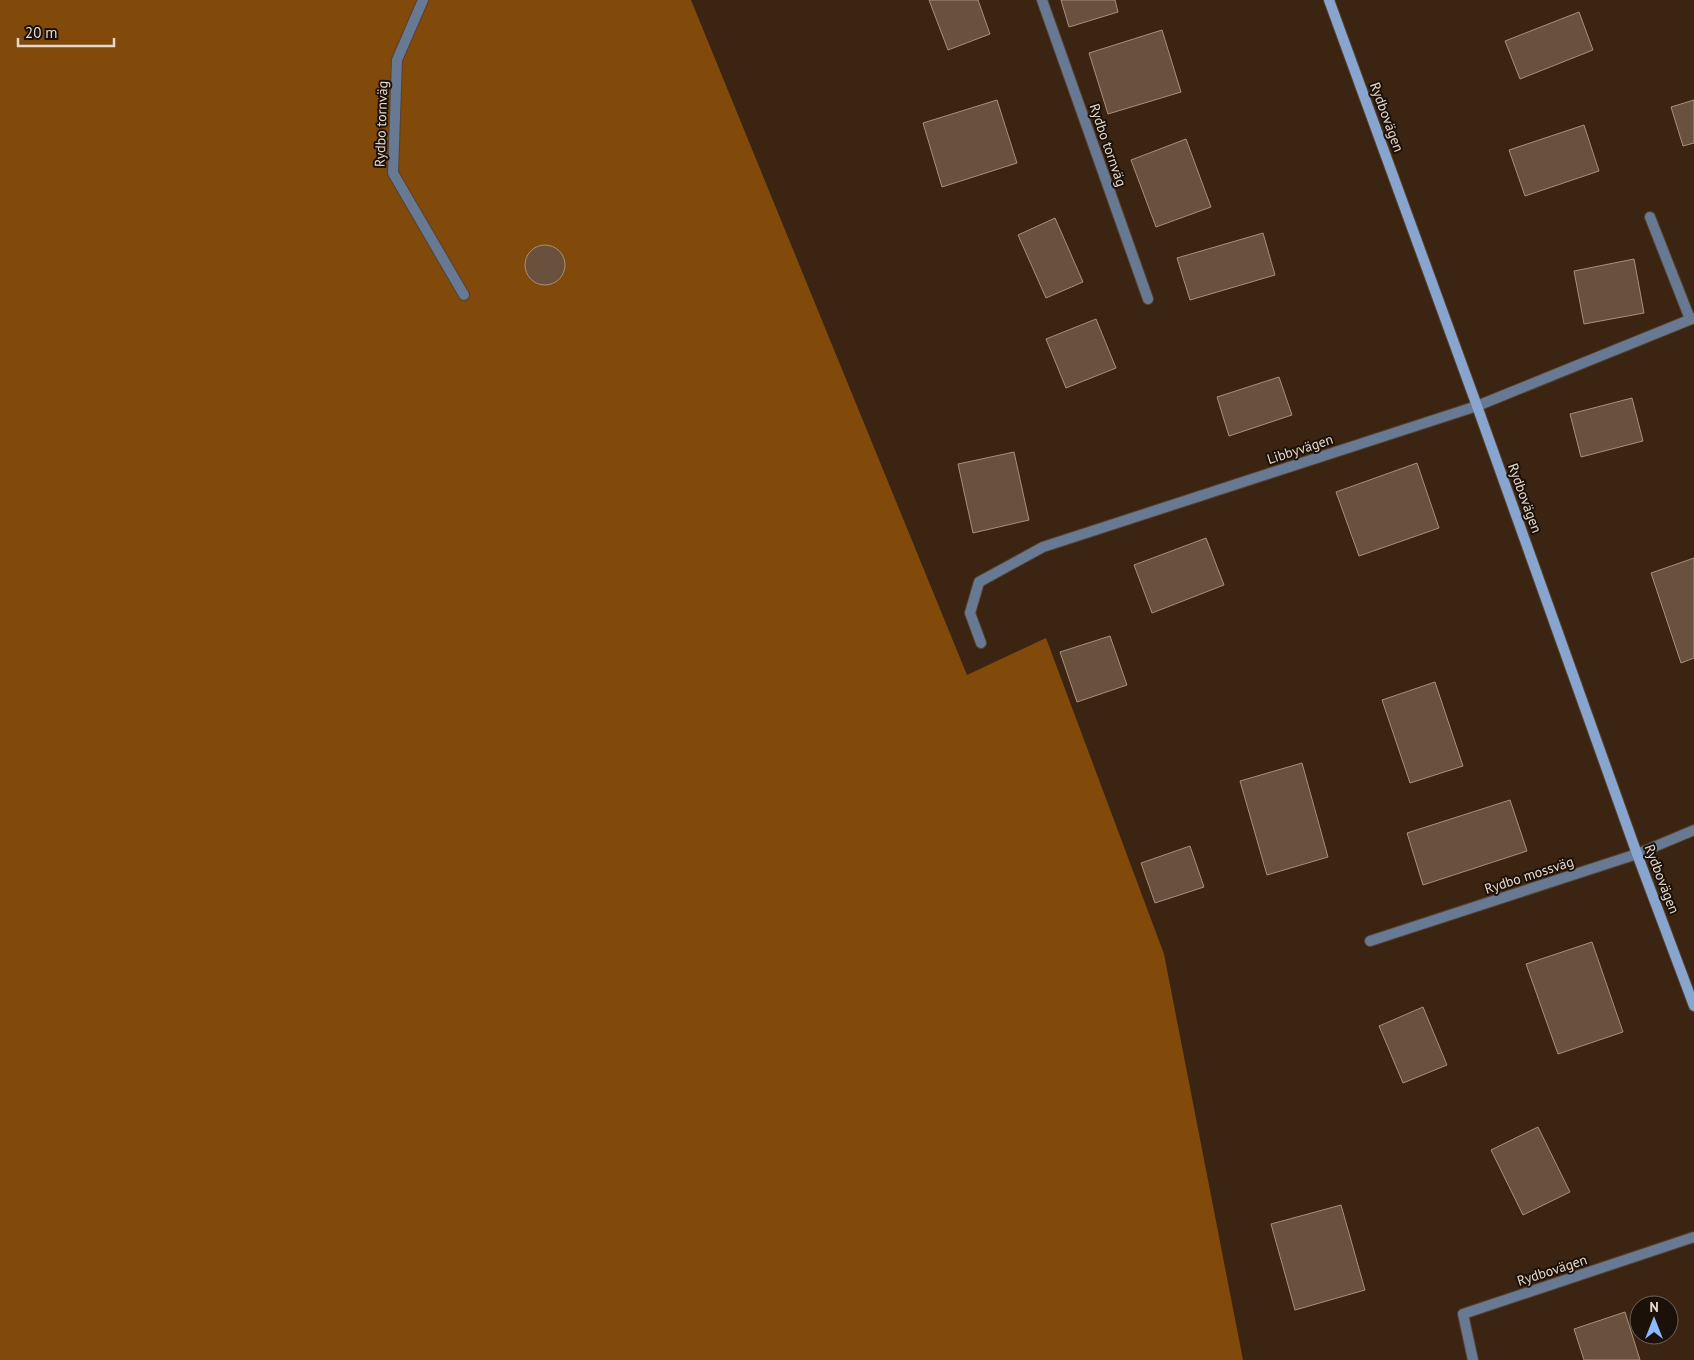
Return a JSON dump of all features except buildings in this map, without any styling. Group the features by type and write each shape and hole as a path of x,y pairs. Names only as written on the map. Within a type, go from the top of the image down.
{"street":[{"name":"Rydbo tornväg","path":"423,0 397,60 393,173 464,294"},
{"name":"Rydbo tornväg","path":"1042,0 1148,299"},
{"name":"Rydbovägen","path":"1329,0 1637,854 1694,1006"},
{"name":"Libbyvägen","path":"981,643 970,613 979,582 1043,547 1477,406 1692,318 1650,217"},
{"name":"Rydbo mossväg","path":"1370,941 1637,854 1694,830"},
{"name":"Rydbovägen","path":"1473,1360 1463,1314 1694,1238"}],"shaded area":[{"path":"0,0 691,0 967,675 1046,638 1164,954 1243,1360 0,1360"}]}
